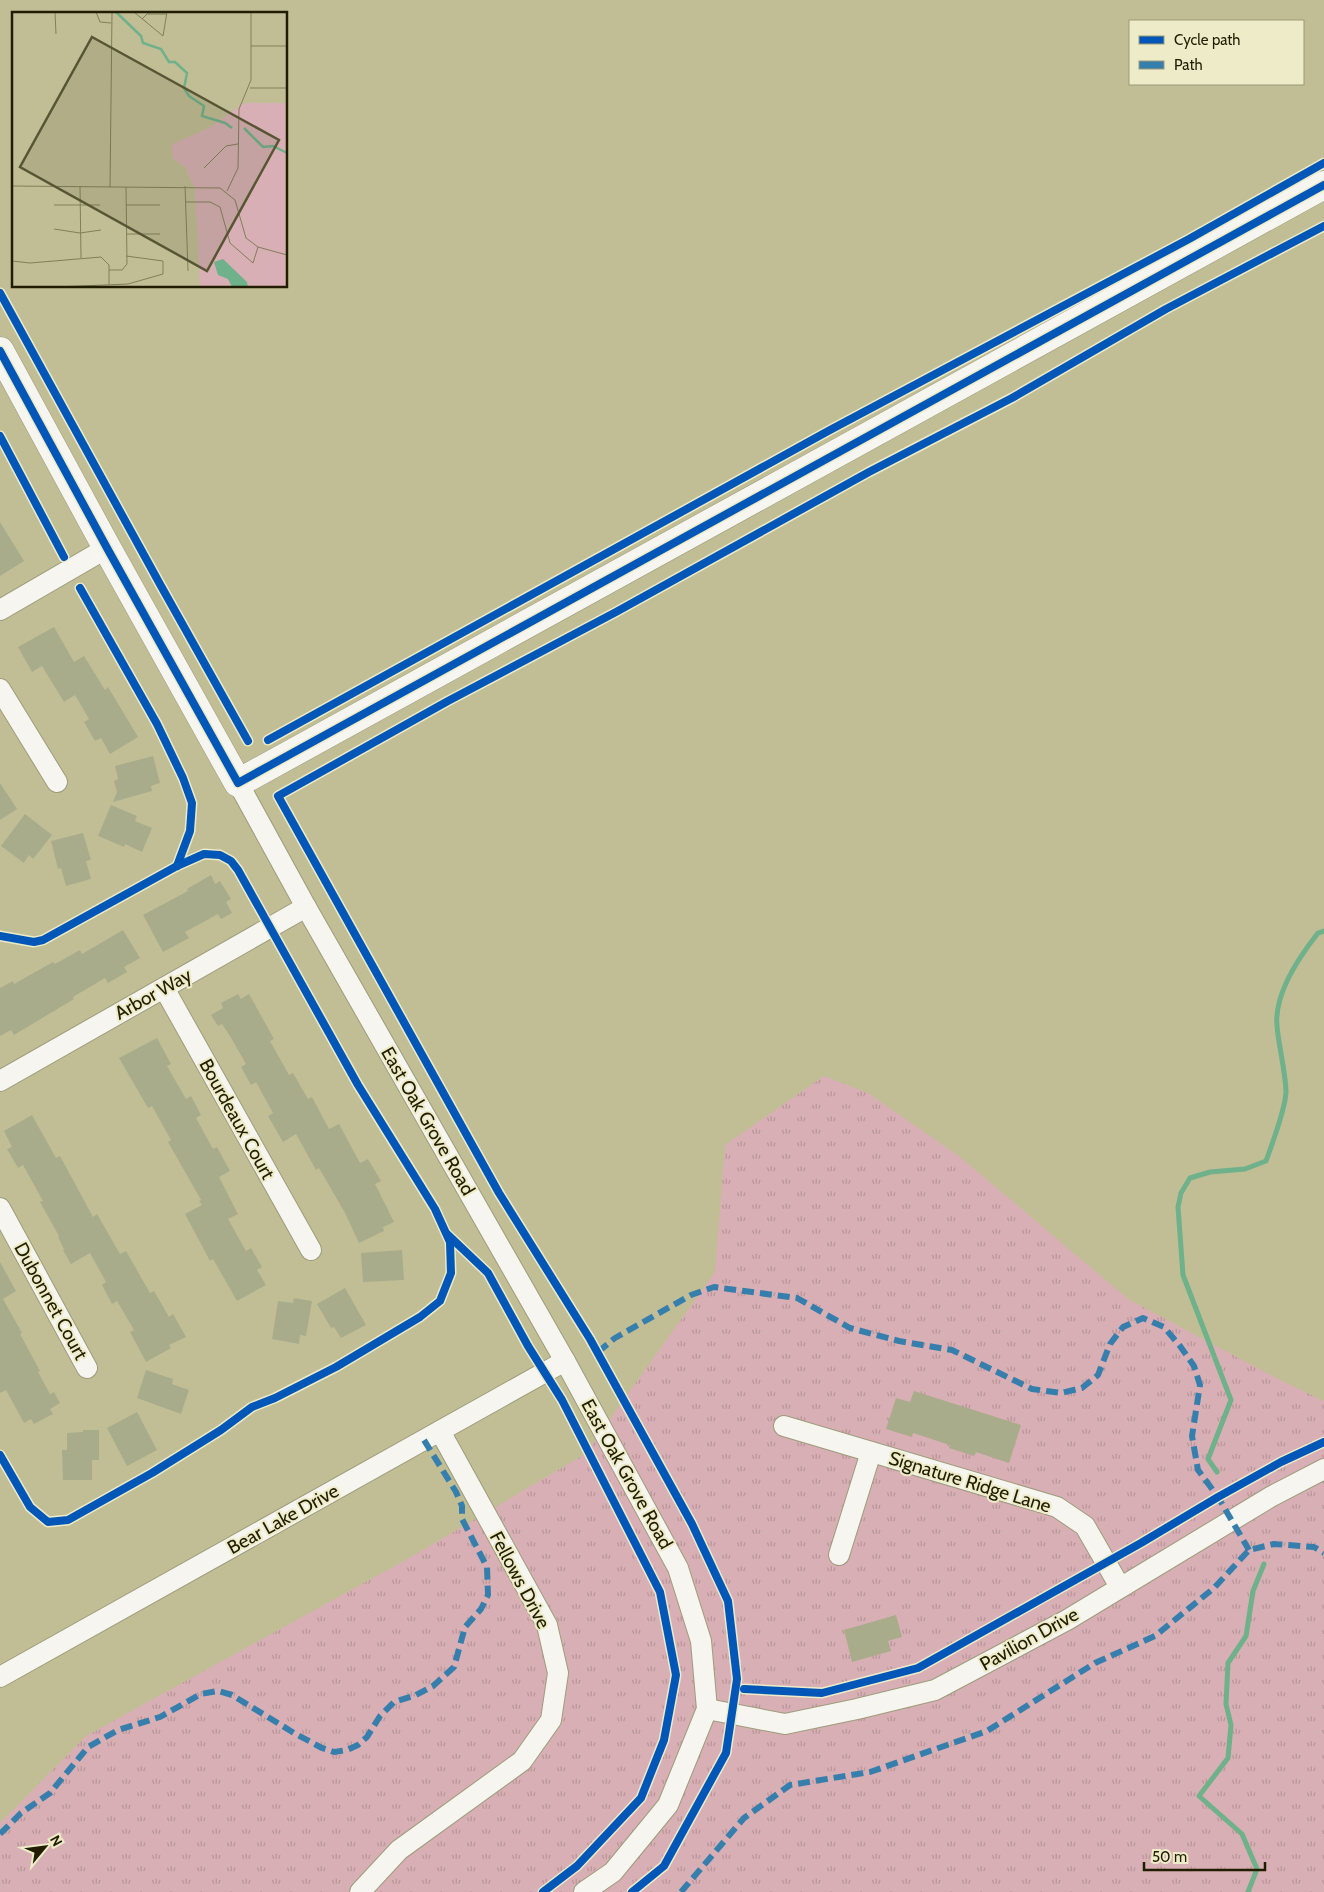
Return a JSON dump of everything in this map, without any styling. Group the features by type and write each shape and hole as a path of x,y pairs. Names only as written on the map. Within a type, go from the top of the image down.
{"street":[{"path":"238,783 1324,185"},
{"name":"East Oak Grove Road","path":"0,351 306,907 565,1361 678,1568 701,1641 707,1709 668,1805 613,1872 584,1892"},
{"path":"0,610 107,548"},
{"path":"0,688 57,782"},
{"name":"Arbor Way","path":"0,1081 306,907"},
{"name":"Bourdeaux Court","path":"164,988 311,1250"},
{"name":"Dubonnet Court","path":"0,1208 87,1368"},
{"name":"Bear Lake Drive","path":"0,1677 565,1361"},
{"name":"Signature Ridge Lane","path":"784,1426 1057,1507 1086,1526 1120,1587"},
{"name":"Fellows Drive","path":"360,1892 399,1850 522,1761 552,1720 558,1672 547,1625 440,1431"},
{"path":"839,1554 871,1452"},
{"name":"Pavilion Drive","path":"707,1709 785,1724 935,1690 1068,1620 1272,1496 1324,1469"}],"green space":[{"path":"824,1076 868,1093 960,1157 1128,1299 1282,1381 1324,1401 1324,1892 0,1892 0,1823 86,1736 411,1557 585,1454 715,1272 725,1145"}],"building":[{"path":"0,522 24,561 0,576"},
{"path":"54,627 74,662 84,656 105,690 108,687 138,737 110,754 101,738 95,741 84,722 89,719 75,695 64,702 42,666 32,672 18,647"},
{"path":"153,756 160,783 151,786 152,791 113,802 117,792 114,781 118,779 115,766"},
{"path":"0,783 17,809 0,820"},
{"path":"111,805 137,816 135,821 152,828 142,852 125,844 124,847 98,836"},
{"path":"25,814 52,835 33,859 29,855 24,863 1,846"},
{"path":"83,833 91,860 86,861 91,879 66,886 61,868 58,869 51,841"},
{"path":"211,875 215,884 220,881 231,899 226,902 232,913 221,919 218,914 185,932 189,938 163,952 143,915 188,891 187,889"},
{"path":"123,930 140,958 124,967 127,972 108,983 105,978 14,1035 11,1030 0,1036 0,988 13,981 14,984 53,962 55,964 80,950 82,954"},
{"path":"238,994 241,999 249,994 274,1039 270,1041 289,1075 293,1073 308,1099 312,1097 329,1129 339,1124 360,1163 368,1159 381,1181 375,1184 394,1222 383,1227 384,1231 359,1243 345,1213 319,1168 316,1170 296,1134 283,1142 268,1116 273,1113 256,1082 251,1085 241,1067 246,1064 222,1024 218,1026 211,1015 223,1008 221,1003"},
{"path":"157,1038 171,1064 167,1066 186,1099 191,1096 201,1115 196,1118 213,1149 217,1147 230,1171 219,1177 238,1214 228,1219 246,1251 251,1248 262,1267 257,1270 266,1285 237,1301 213,1259 210,1261 185,1214 202,1205 199,1201 201,1200 168,1142 171,1140 152,1106 148,1108 119,1058"},
{"path":"32,1115 56,1158 60,1156 93,1217 97,1214 120,1254 126,1251 150,1293 154,1291 169,1317 173,1314 186,1337 169,1345 171,1348 146,1362 130,1332 134,1330 117,1301 112,1304 102,1285 106,1282 90,1253 71,1264 63,1250 59,1236 40,1202 43,1201 23,1165 18,1168 7,1149 12,1147 4,1131"},
{"path":"402,1250 404,1280 363,1282 361,1253"},
{"path":"0,1262 16,1291 3,1299 22,1333 20,1334 50,1394 54,1392 60,1403 50,1409 53,1414 34,1424 31,1419 24,1423 6,1390 0,1393"},
{"path":"345,1288 366,1325 341,1338 334,1327 331,1328 317,1304"},
{"path":"294,1298 312,1301 306,1336 300,1335 299,1344 272,1339 278,1301 293,1303"},
{"path":"146,1370 173,1379 172,1384 189,1390 181,1414 137,1398"},
{"path":"914,1391 1021,1425 1009,1463 976,1452 974,1456 949,1448 950,1445 913,1433 912,1437 886,1429 896,1398 910,1402"},
{"path":"137,1412 157,1450 127,1466 107,1428"},
{"path":"83,1430 99,1430 99,1460 92,1460 92,1480 63,1480 62,1450 67,1450 67,1433 83,1432"},
{"path":"896,1615 902,1637 888,1641 891,1651 852,1662 844,1630"}],"waterway":[{"path":"1217,1472 1208,1459 1231,1400 1183,1275 1178,1207 1181,1193 1190,1178 1210,1172 1245,1169 1266,1161 1281,1116 1286,1091 1277,1026 1279,1002 1289,977 1303,953 1318,933 1324,931"},
{"path":"1248,1892 1257,1869 1242,1834 1199,1796 1228,1758 1231,1725 1226,1704 1228,1663 1246,1636 1253,1591 1264,1564"}],"marked path":[{"path":"598,1352 615,1338 691,1295 714,1287 797,1298 850,1328 899,1341 952,1350 1032,1389 1061,1393 1082,1388 1098,1375 1110,1344 1123,1327 1143,1318 1164,1327 1194,1366 1200,1385 1192,1436 1198,1470 1218,1497 1249,1550"},
{"path":"0,1834 21,1813 50,1793 88,1747 118,1730 160,1717 201,1694 218,1691 232,1695 294,1733 322,1748 334,1752 347,1750 358,1745 367,1737 380,1716 394,1702 416,1695 433,1686 454,1667 465,1627 481,1609 488,1595 487,1567 462,1519 462,1506 456,1492 424,1440"},
{"path":"681,1892 744,1818 790,1785 870,1772 987,1731 1095,1663 1155,1636 1214,1588 1249,1550 1274,1544 1314,1547 1324,1553"}],"cycle path":[{"path":"268,740 830,430 1189,239 1324,163"},
{"path":"0,351 238,783 1324,185"},
{"path":"632,1892 664,1866 726,1753 737,1679 728,1601 692,1524 590,1339 499,1193 278,796 448,701 616,612 869,472 1012,398 1166,309 1324,226"},
{"path":"0,293 248,741"},
{"path":"0,436 64,557"},
{"path":"80,588 157,724 183,778 192,803 190,831 177,866"},
{"path":"0,936 34,942 43,940 177,866 204,854 220,855 231,861 238,870 358,1085 435,1209 450,1242 451,1273 440,1301 420,1317 336,1367 275,1398 252,1407 221,1430 152,1473 68,1520 48,1522 30,1507 0,1455"},
{"path":"447,1234 488,1273 528,1346 562,1400 660,1592 676,1675 664,1740 641,1798 577,1866 543,1892"},
{"path":"744,1689 822,1693 918,1668 1141,1543 1218,1497 1281,1462 1324,1442"}]}
